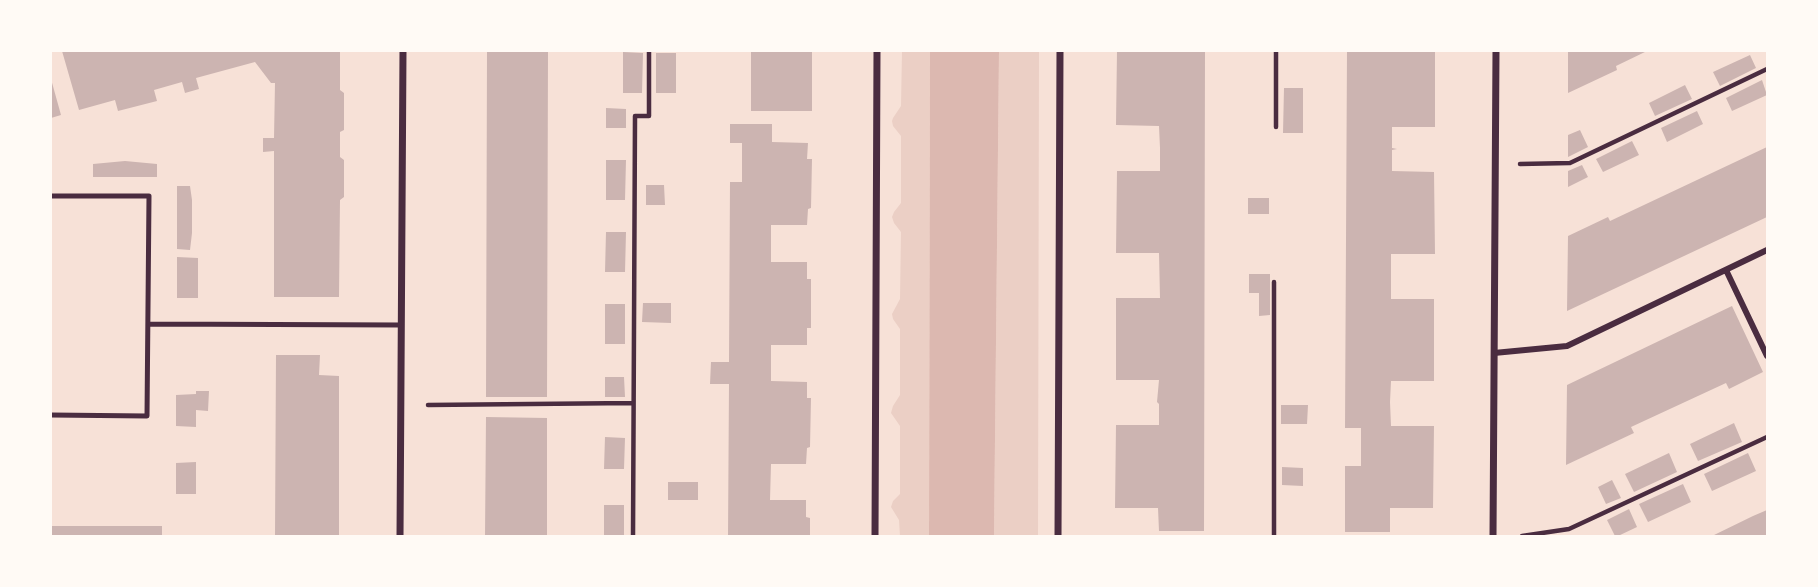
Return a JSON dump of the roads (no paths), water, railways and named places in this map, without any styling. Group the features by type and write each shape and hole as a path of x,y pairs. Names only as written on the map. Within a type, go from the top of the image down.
{"street":[{"path":"400,536 403,51"},
{"path":"875,536 877,51"},
{"path":"1058,536 1060,51"},
{"path":"1493,536 1496,51"},
{"path":"1494,353 1567,346 1767,250"},
{"path":"1726,270 1767,356"}],"lane":[{"path":"51,196 149,196 147,416 51,415"},
{"path":"148,324 401,325"}]}
